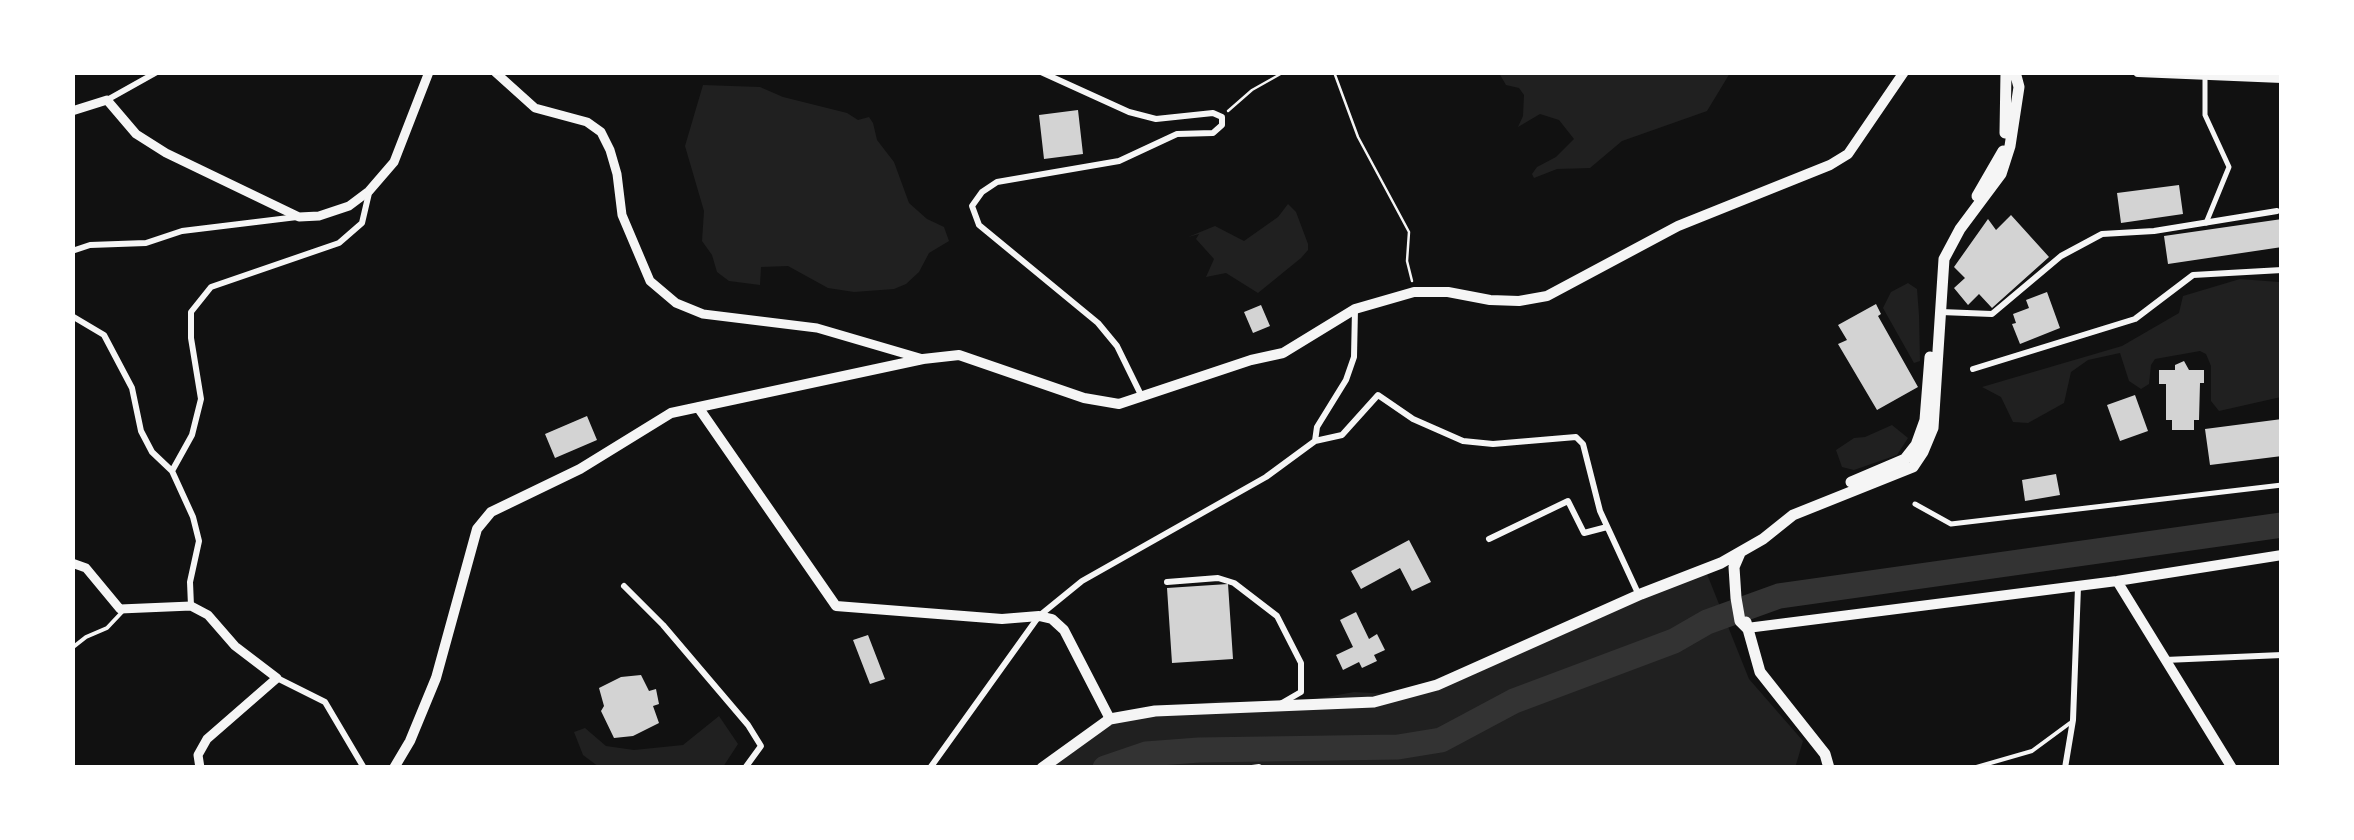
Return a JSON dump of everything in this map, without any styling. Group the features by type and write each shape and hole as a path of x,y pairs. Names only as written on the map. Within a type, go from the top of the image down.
{"main road":[{"path":"2138,72 2282,78"},
{"path":"394,768 410,741 436,678 477,529 491,512 580,469 672,412 923,359 959,355 1084,398 1119,404 1283,353 1355,309 1414,292 1448,292 1504,301 1547,296 1678,226 1830,165 1848,154 1903,73"},
{"path":"1277,706 1319,698 1389,694 1431,681 1637,591 1739,554 1782,514 1905,459 1925,420 1937,256 2004,150 2008,90 2016,74"},
{"path":"1042,768 1110,720 1156,711 1374,702 1426,689 1739,554 1793,515 1912,467 1924,452 1933,428 1944,258 2000,174 2010,146 2018,88 2016,74"},
{"path":"698,407 836,606 1002,619 1052,618 1064,630 1110,720"},
{"path":"1739,554 1736,598 1760,672 1825,754 1829,768"},
{"path":"1739,554 1745,626"},
{"path":"1745,626 2117,582 2282,555"},
{"path":"2117,582 2232,768"}],"street":[{"path":"72,111 106,100 157,72"},
{"path":"72,251 90,244 146,243 182,231 337,210 369,192 394,162 429,72"},
{"path":"495,72 534,108 586,122 600,132 617,174 622,215 650,281 676,303 704,314 817,328 923,359"},
{"path":"1042,72 1128,112 1156,119 1212,113 1222,117 1222,125 1213,133 1178,134 1119,161 997,182 982,192 972,206 979,225 1098,323 1117,346 1142,398"},
{"path":"2205,76 2205,115 2229,167 2206,224"},
{"path":"106,100 136,134 166,153 299,217"},
{"path":"172,471 192,435 201,400 191,338 191,312 199,299 211,287 339,243 362,223 369,192"},
{"path":"1940,312 1992,314 2061,256 2102,234 2154,231 2277,211"},
{"path":"1973,369 2135,319 2192,275 2282,270"},
{"path":"1315,441 1317,427 1346,380 1354,357 1355,309"},
{"path":"72,316 104,335 132,388 141,431 152,452 172,471 192,517 199,541 190,582 192,606"},
{"path":"930,768 1039,616 1082,581 1266,477 1315,441 1342,435 1378,395 1413,419 1463,441 1493,444 1573,436 1583,444 1606,527 1637,591"},
{"path":"1915,504 1950,524 2282,485"},
{"path":"1489,539 1568,502 1584,533 1606,527"},
{"path":"72,563 86,568 124,610 192,606 208,615 235,646 277,678 325,702 364,768"},
{"path":"1167,582 1218,578 1234,583 1277,616 1301,663 1301,692 1277,706"},
{"path":"624,586 663,625 762,746 745,768"},
{"path":"2065,768 2074,720 2078,587"},
{"path":"2164,660 2282,656"},
{"path":"200,768 198,755 207,739 277,678"}],"lane":[{"path":"72,648 86,636 107,628 124,610"},
{"path":"1973,768 2032,752 2074,720"}],"path":[{"path":"1222,117 1252,90 1284,72"},
{"path":"1334,72 1358,136 1408,232 1407,260 1414,292"}],"shaded area":[{"path":"1499,72 1730,73 1707,111 1622,141 1590,168 1557,169 1534,178 1537,167 1556,157 1574,139 1559,120 1540,114 1518,127 1524,95 1519,88 1506,85"},
{"path":"703,85 760,87 847,113 858,120 869,117 877,140 894,162 909,203 927,219 944,227 949,241 929,253 919,272 906,284 894,289 854,292 828,288 788,266 761,267 760,285 729,281 717,272 702,241 704,211 685,146"},
{"path":"1288,204 1296,212 1308,244 1301,258 1258,293 1226,273 1206,277 1214,259 1196,239 1199,234 1188,237 1215,226 1244,241 1278,217"},
{"path":"2240,279 2279,282 2281,397 2219,411 2211,401 2211,366 2206,354 2200,351 2155,359 2149,384 2141,389 2129,381 2120,353 2088,360 2071,372 2064,403 2028,423 2013,422 2001,397 1982,387 2122,346 2179,313 2183,296"},
{"path":"1908,283 1917,289 1919,315 1920,361 1914,363 1883,308 1891,292"},
{"path":"1892,425 1908,438 1897,455 1854,470 1842,467 1836,450 1854,438"},
{"path":"1707,574 1749,679 1803,741 1795,768 1051,768 1110,720 1218,701 1277,706 1354,692 1389,694 1431,681 1661,587"},
{"path":"719,716 738,744 723,767 599,767 583,755 574,732 585,728 606,746 634,750 683,745"}],"building":[{"path":"1078,110 1083,154 1044,159 1039,115"},
{"path":"2179,185 2183,214 2121,223 2117,193"},
{"path":"2011,215 2049,257 1992,308 1979,294 1968,305 1954,288 1965,278 1954,267 1988,219 1996,230"},
{"path":"2282,219 2282,247 2168,264 2164,236"},
{"path":"2047,292 2060,328 2020,344 2012,324 2016,323 2013,314 2029,308 2026,300"},
{"path":"1876,304 1881,314 1878,316 1918,387 1877,410 1838,344 1847,340 1838,325"},
{"path":"1261,305 1270,326 1253,333 1244,312"},
{"path":"2184,361 2189,370 2204,370 2199,420 2194,420 2194,430 2172,430 2172,420 2166,420 2166,384 2159,384 2159,370 2175,370 2175,365"},
{"path":"2135,395 2148,431 2120,441 2107,405"},
{"path":"587,416 597,440 555,458 545,434"},
{"path":"2282,419 2282,456 2210,465 2205,429"},
{"path":"2056,474 2060,495 2025,501 2022,480"},
{"path":"1409,540 1431,582 1412,591 1400,568 1361,589 1351,571"},
{"path":"1228,584 1233,659 1172,663 1167,588"},
{"path":"1356,612 1369,639 1377,634 1385,650 1374,655 1377,661 1362,668 1359,662 1343,670 1336,655 1353,647 1340,620"},
{"path":"868,635 885,679 870,684 853,640"},
{"path":"641,675 649,691 656,689 659,704 653,706 659,723 633,736 614,738 601,711 604,706 599,688 621,677"}],"waterway":[{"path":"1105,768 1146,754 1398,747 1441,740 1514,701 1674,641 1707,622 1779,596 2282,525"}]}
